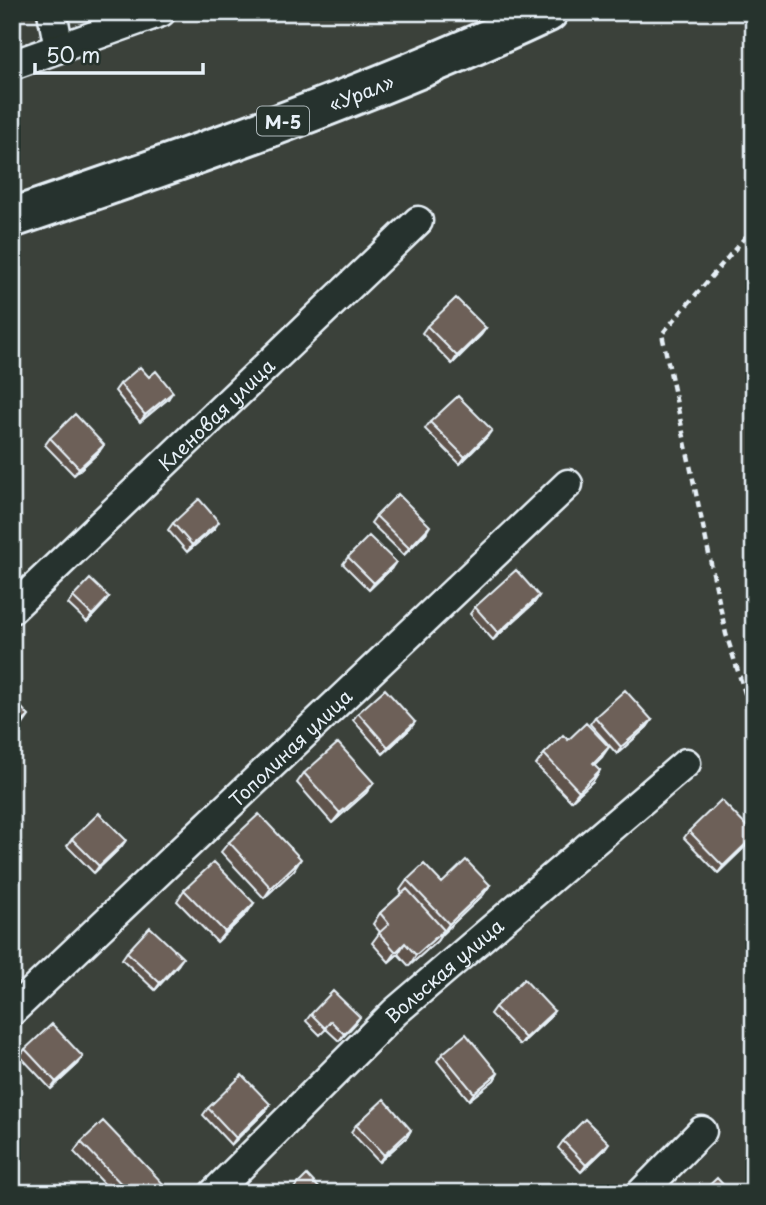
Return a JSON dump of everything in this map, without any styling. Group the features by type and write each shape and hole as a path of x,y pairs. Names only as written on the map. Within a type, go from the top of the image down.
{"highway":[{"name":"«Урал»","path":"12,218 189,156 402,76 548,12"}],"street":[{"path":"52,12 59,48"},
{"path":"12,65 161,12"},
{"name":"Кленовая улица","path":"12,609 418,221"},
{"name":"Тополиная улица","path":"12,1011 568,484"},
{"name":"Вольская улица","path":"214,1193 394,1012 686,763"},
{"path":"641,1193 702,1130"}],"path":[{"path":"754,227 662,334 726,634 754,722"}],"building":[{"path":"456,298 486,328 457,356 427,326"},
{"path":"140,367 149,377 156,371 173,392 145,415 120,384"},
{"path":"458,396 492,430 465,457 430,422"},
{"path":"75,414 104,445 79,468 50,438"},
{"path":"398,494 430,526 409,548 376,516"},
{"path":"199,499 219,522 192,545 173,523"},
{"path":"369,536 396,562 374,583 348,557"},
{"path":"516,570 539,596 498,633 475,607"},
{"path":"90,579 109,597 92,615 73,597"},
{"path":"385,689 415,722 388,747 358,713"},
{"path":"625,690 652,720 621,747 595,717"},
{"path":"12,697 29,716 12,731"},
{"path":"586,723 609,747 593,763 600,770 579,791 544,754 563,735 568,740"},
{"path":"338,743 374,783 340,813 304,773"},
{"path":"721,800 754,834 723,866 689,831"},
{"path":"99,813 126,840 99,866 72,839"},
{"path":"259,814 301,859 271,888 229,842"},
{"path":"466,860 490,885 449,924 407,880 424,864 442,883"},
{"path":"214,862 254,903 225,932 184,890"},
{"path":"407,889 444,930 416,955 405,943 396,952 379,933 389,924 380,913"},
{"path":"150,927 183,958 160,983 127,952"},
{"path":"524,979 554,1011 525,1038 495,1007"},
{"path":"333,991 360,1017 344,1034 331,1021 325,1028 311,1014"},
{"path":"52,1024 83,1057 56,1082 25,1049"},
{"path":"466,1034 498,1073 474,1093 442,1054"},
{"path":"242,1075 270,1104 236,1138 208,1108"},
{"path":"384,1099 411,1130 384,1155 356,1125"},
{"path":"585,1119 609,1143 586,1165 563,1141"},
{"path":"103,1121 172,1193 130,1193 81,1142"},
{"path":"307,1175 324,1193 289,1193"},
{"path":"717,1178 731,1193 701,1193"}]}
